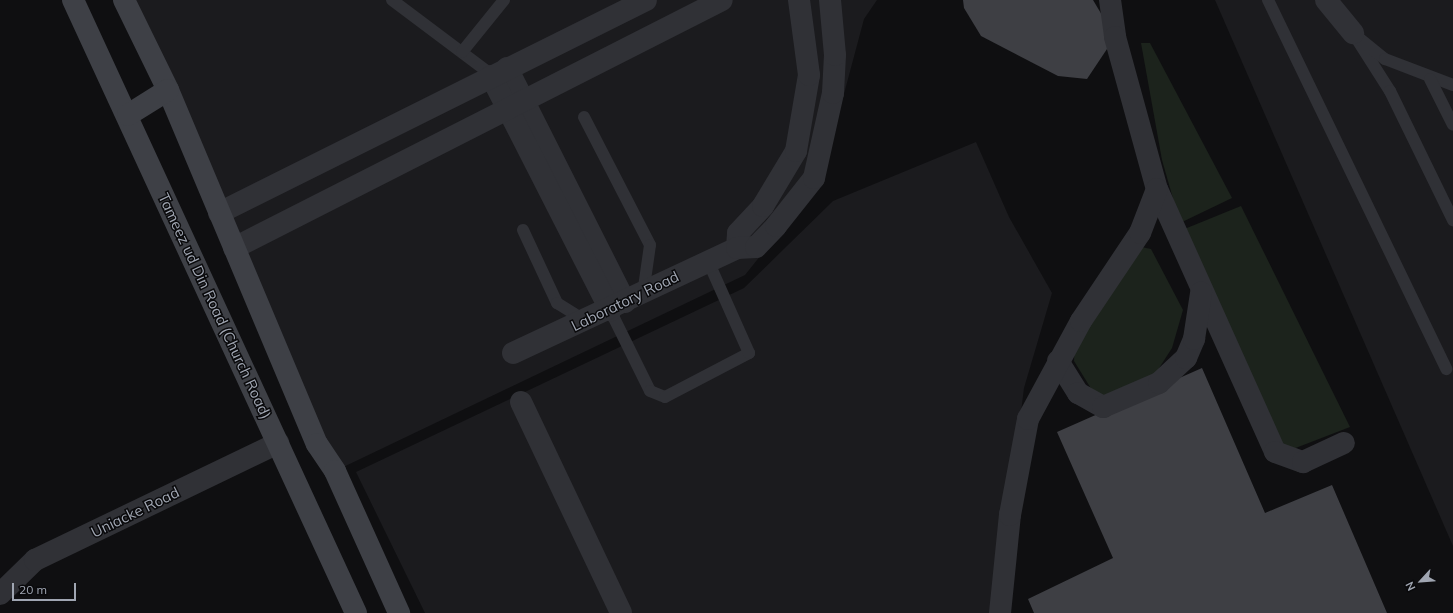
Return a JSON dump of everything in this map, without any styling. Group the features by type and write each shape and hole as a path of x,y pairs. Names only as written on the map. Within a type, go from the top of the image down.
{"main road":[{"name":"Tameez ud Din Road (Church Road)","path":"72,0 128,115 356,613"},
{"path":"124,0 168,90 317,444 335,471 399,613"},
{"path":"128,115 168,90"}],"street":[{"path":"219,214 496,73 646,0"},
{"path":"234,248 722,0"},
{"path":"736,248 738,233 763,206 796,151 809,74 799,0"},
{"name":"Laboratory Road","path":"513,353 586,321 736,248 756,247 814,178 833,93 835,55 830,0"},
{"path":"1110,0 1116,37 1157,189 1201,293 1275,452 1303,462 1344,443"},
{"path":"1326,0 1353,33"},
{"path":"496,73 515,104 626,302"},
{"path":"996,610 1010,515 1028,419 1058,361 1140,233 1157,189"},
{"path":"1058,361 1078,393 1103,407 1159,382 1186,358 1194,339 1201,293"},
{"path":"521,402 621,613"},
{"name":"Uniacke Road","path":"0,594 35,560 278,443"}],"lane":[{"path":"392,0 462,52 496,73"},
{"path":"462,52 504,0"},
{"path":"1268,0 1446,369"},
{"path":"1353,33 1385,59 1430,79 1453,85"},
{"path":"1353,33 1390,91 1453,220"},
{"path":"1430,79 1453,125"},
{"path":"584,117 650,245 626,302 650,392 665,397 749,353 708,261"},
{"path":"524,230 556,303 586,321"}],"shaded area":[{"path":"121,0 877,0 864,19 821,180 745,275 335,471"},
{"path":"1215,0 1453,0 1453,546"},
{"path":"1141,43 1150,43 1232,198 1180,223 1162,160"},
{"path":"976,142 1009,217 1052,293 1024,388 996,613 425,613 356,472 744,288 833,201"},
{"path":"1241,206 1350,427 1293,449 1281,445 1182,230"},
{"path":"1132,245 1151,249 1183,310 1172,348 1154,376 1108,400 1095,395 1074,361 1075,336"}],"building":[{"path":"963,0 1093,0 1115,37 1087,79 1058,76 981,36 964,8"},
{"path":"1202,368 1265,513 1332,485 1387,613 1034,613 1028,599 1113,558 1057,432"}]}
